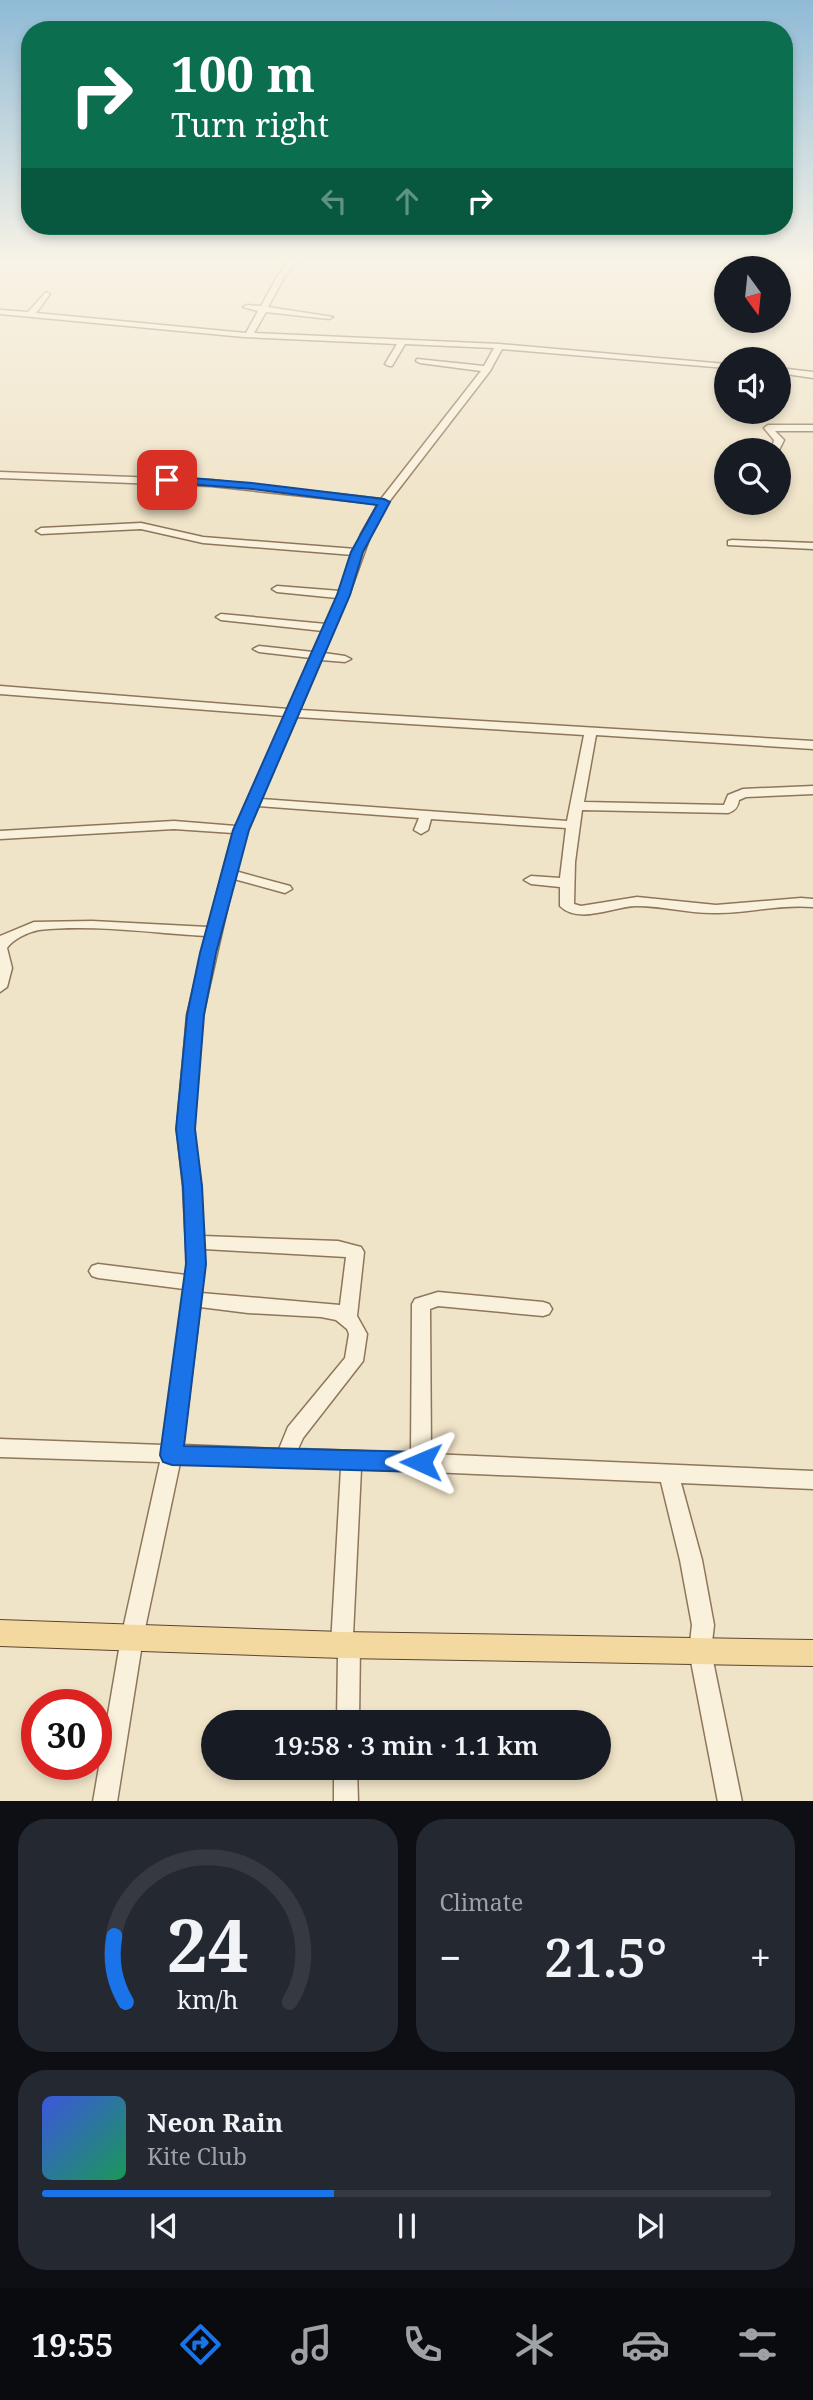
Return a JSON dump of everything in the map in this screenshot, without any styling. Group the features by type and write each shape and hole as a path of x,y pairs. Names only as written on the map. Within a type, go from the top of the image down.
{"main road":[{"path":"0,1633 346,1645 813,1653"}],"street":[{"path":"389,364 401,345"},
{"path":"481,345 714,365"},
{"path":"105,1801 132,1638 172,1455 193,1291 195,1242 186,1129 195,1015 210,942 241,830 344,595 357,552 384,502 487,369 499,346"},
{"path":"420,361 487,369"},
{"path":"791,372 813,375"},
{"path":"777,438 768,428 813,428"},
{"path":"0,475 200,482 384,502"},
{"path":"41,531 141,526 203,540 357,552"},
{"path":"732,543 813,547"},
{"path":"277,589 344,595"},
{"path":"221,617 329,628"},
{"path":"259,649 345,659"},
{"path":"0,690 292,713 813,745"},
{"path":"590,733 575,806 566,883 568,906 582,911 623,902 651,901 715,909 770,902 813,903"},
{"path":"575,806 728,809 733,798 743,793 813,790"},
{"path":"254,802 573,825"},
{"path":"421,830 426,815"},
{"path":"0,835 174,825 241,830"},
{"path":"229,873 285,889"},
{"path":"531,880 566,883"},
{"path":"0,987 5,968 0,948 6,938 34,926 92,925 210,942"},
{"path":"195,1242 338,1248 355,1252 348,1317"},
{"path":"98,1270 248,1306 321,1310 341,1313 348,1317 358,1334 354,1361 295,1433 284,1459"},
{"path":"421,1462 421,1304 438,1299 543,1309"},
{"path":"0,1448 421,1462 813,1480"},
{"path":"348,1710 346,1645 351,1461"},
{"path":"669,1474 691,1560 703,1625 700,1651 730,1801"},
{"path":"346,1780 346,1801"}],"route":[{"path":"167,480 252,486 384,502 357,552 344,595 241,830 208,953 195,1015 186,1129 196,1264 172,1455 421,1462"}]}
